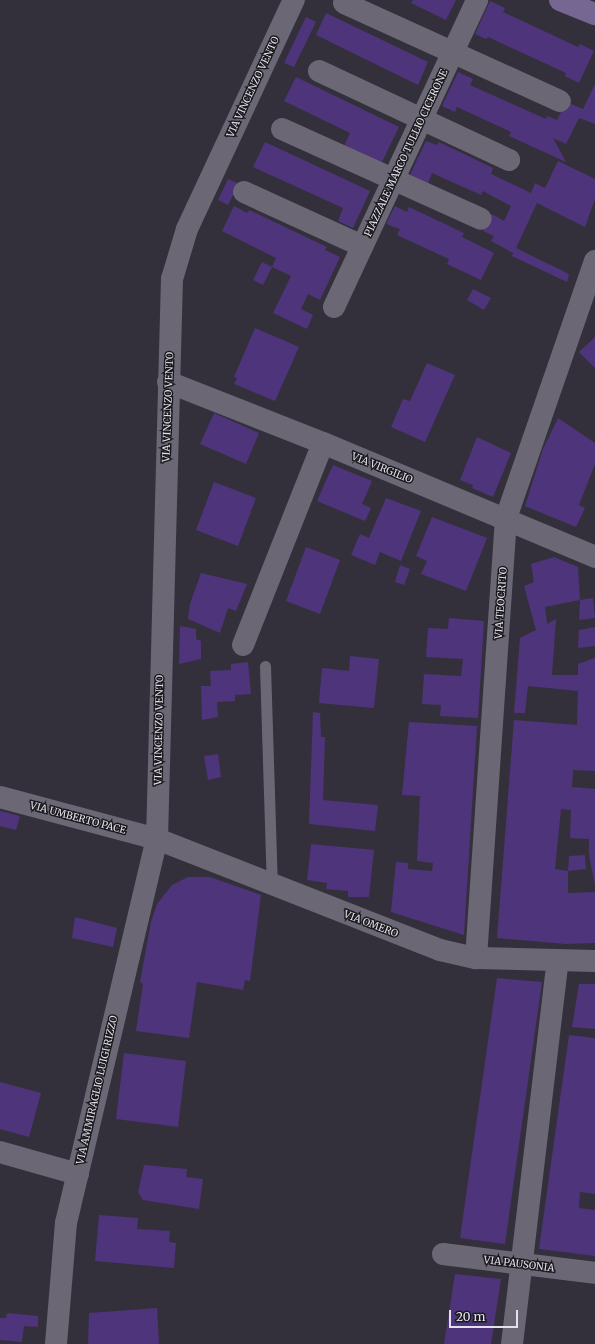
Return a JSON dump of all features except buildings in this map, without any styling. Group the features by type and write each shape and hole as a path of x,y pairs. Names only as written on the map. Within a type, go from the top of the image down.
{"street":[{"name":"VIA VINCENZO VENTO","path":"157,839 168,382 172,279 187,229 294,0"},
{"name":"PIAZZALE MARCO TULLIO CICERONE","path":"334,307 477,0"},
{"path":"560,0 595,14"},
{"path":"344,2 560,101"},
{"path":"319,71 509,160"},
{"path":"282,129 481,219"},
{"path":"244,192 362,246"},
{"name":"VIA TEOCRITO","path":"476,958 506,518 595,261"},
{"name":"VIA VIRGILIO","path":"168,382 323,443 506,518 595,557"},
{"path":"243,644 323,443"},
{"name":"VIA UMBERTO PACE","path":"0,797 157,839"},
{"name":"VIA OMERO","path":"157,839 440,950 476,958 595,961"},
{"name":"VIA AMMIRAGLIO LUIGI RIZZO","path":"56,1344 66,1223 157,839"},
{"path":"512,1344 523,1264 558,961"},
{"path":"0,1152 78,1174"},
{"name":"VIA PAUSONIA","path":"443,1254 595,1273"}],"lane":[{"path":"265,666 272,885"}]}
